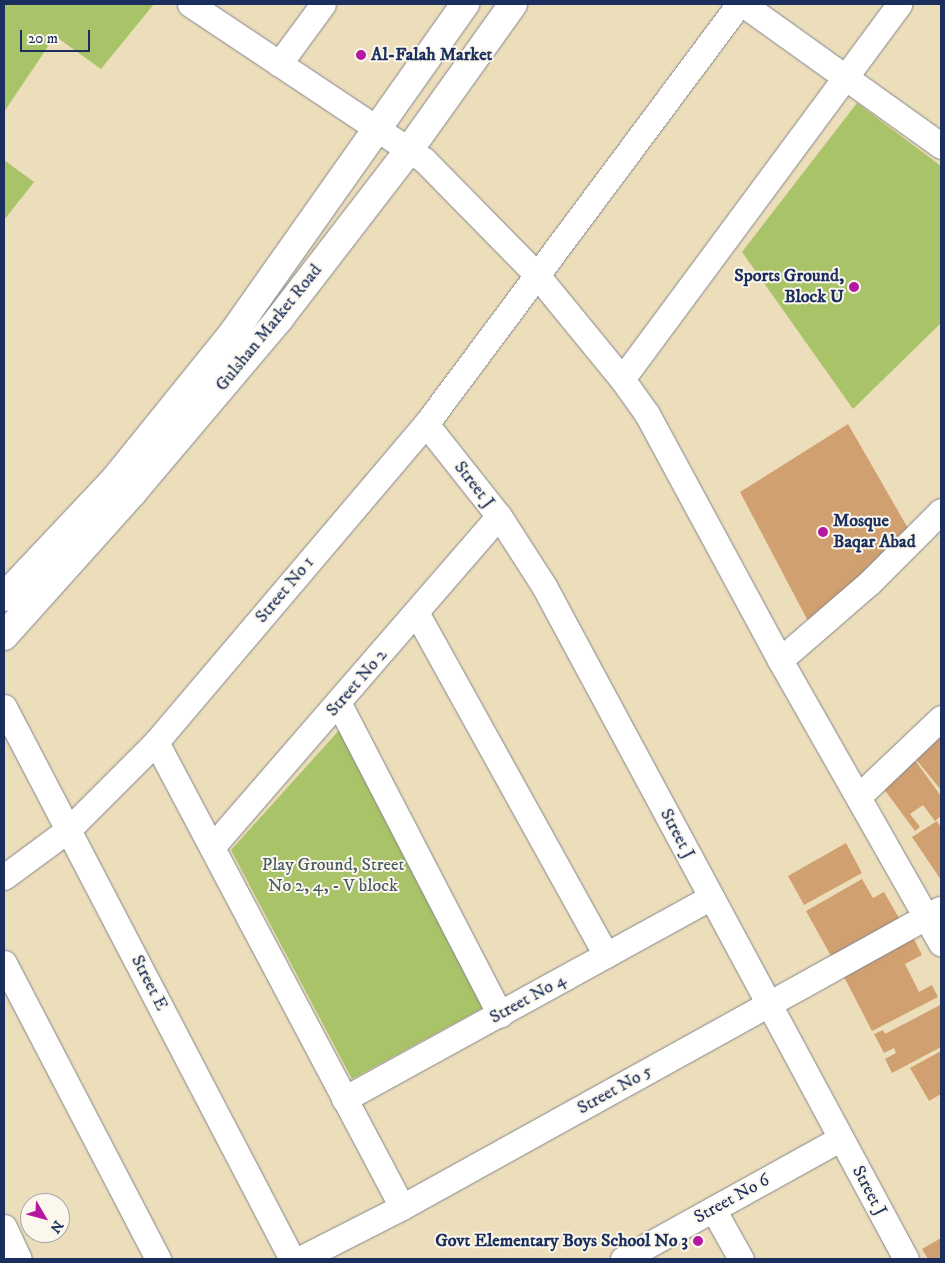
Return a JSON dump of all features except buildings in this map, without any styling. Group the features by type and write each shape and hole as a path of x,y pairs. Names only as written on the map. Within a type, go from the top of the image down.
{"main road":[{"name":"Gulshan Market Road","path":"4,597 116,478 233,333 378,130 465,4"},
{"name":"Gulshan Market Road","path":"4,636 133,492 272,327 409,150 513,4"}],"street":[{"path":"190,4 409,150 462,196 536,274 622,379 646,414 780,660 859,796 934,913 941,943"},
{"path":"279,64 323,4"},
{"name":"Street No 1","path":"4,877 69,829 156,742 426,424 739,4"},
{"path":"743,4 941,146"},
{"path":"622,379 899,4"},
{"name":"Street J","path":"426,424 499,516 544,586 906,1259"},
{"path":"780,660 870,582 941,511"},
{"name":"Street No 2","path":"212,847 339,704 499,516"},
{"path":"417,614 606,955"},
{"path":"339,704 500,1015"},
{"name":"Street E","path":"4,708 69,829 292,1259"},
{"path":"859,796 941,718"},
{"path":"156,742 402,1207"},
{"name":"Street No 4","path":"344,1099 711,898"},
{"name":"Street No 5","path":"300,1259 402,1207 934,913"},
{"path":"4,963 158,1259"},
{"name":"Street No 6","path":"623,1259 841,1138"},
{"path":"713,1209 741,1259"},
{"path":"4,1227 19,1259"}],"green space":[{"path":"4,4 154,4 101,69 55,36 4,112"},
{"name":"Sports Ground, Block U","path":"857,103 941,166 941,323 853,409 742,252"},
{"path":"4,160 34,182 4,220"},
{"name":"Play Ground, Street No 2, 4, - V block","path":"342,727 488,1005 352,1079 231,850"}],"place":[{"name":"Al-Falah Market","path":"361,55"},
{"name":"Sports Ground, Block U","path":"854,287"},
{"name":"Mosque Baqar Abad","path":"823,532"},
{"name":"Govt Elementary Boys School No 3","path":"698,1241"}]}
